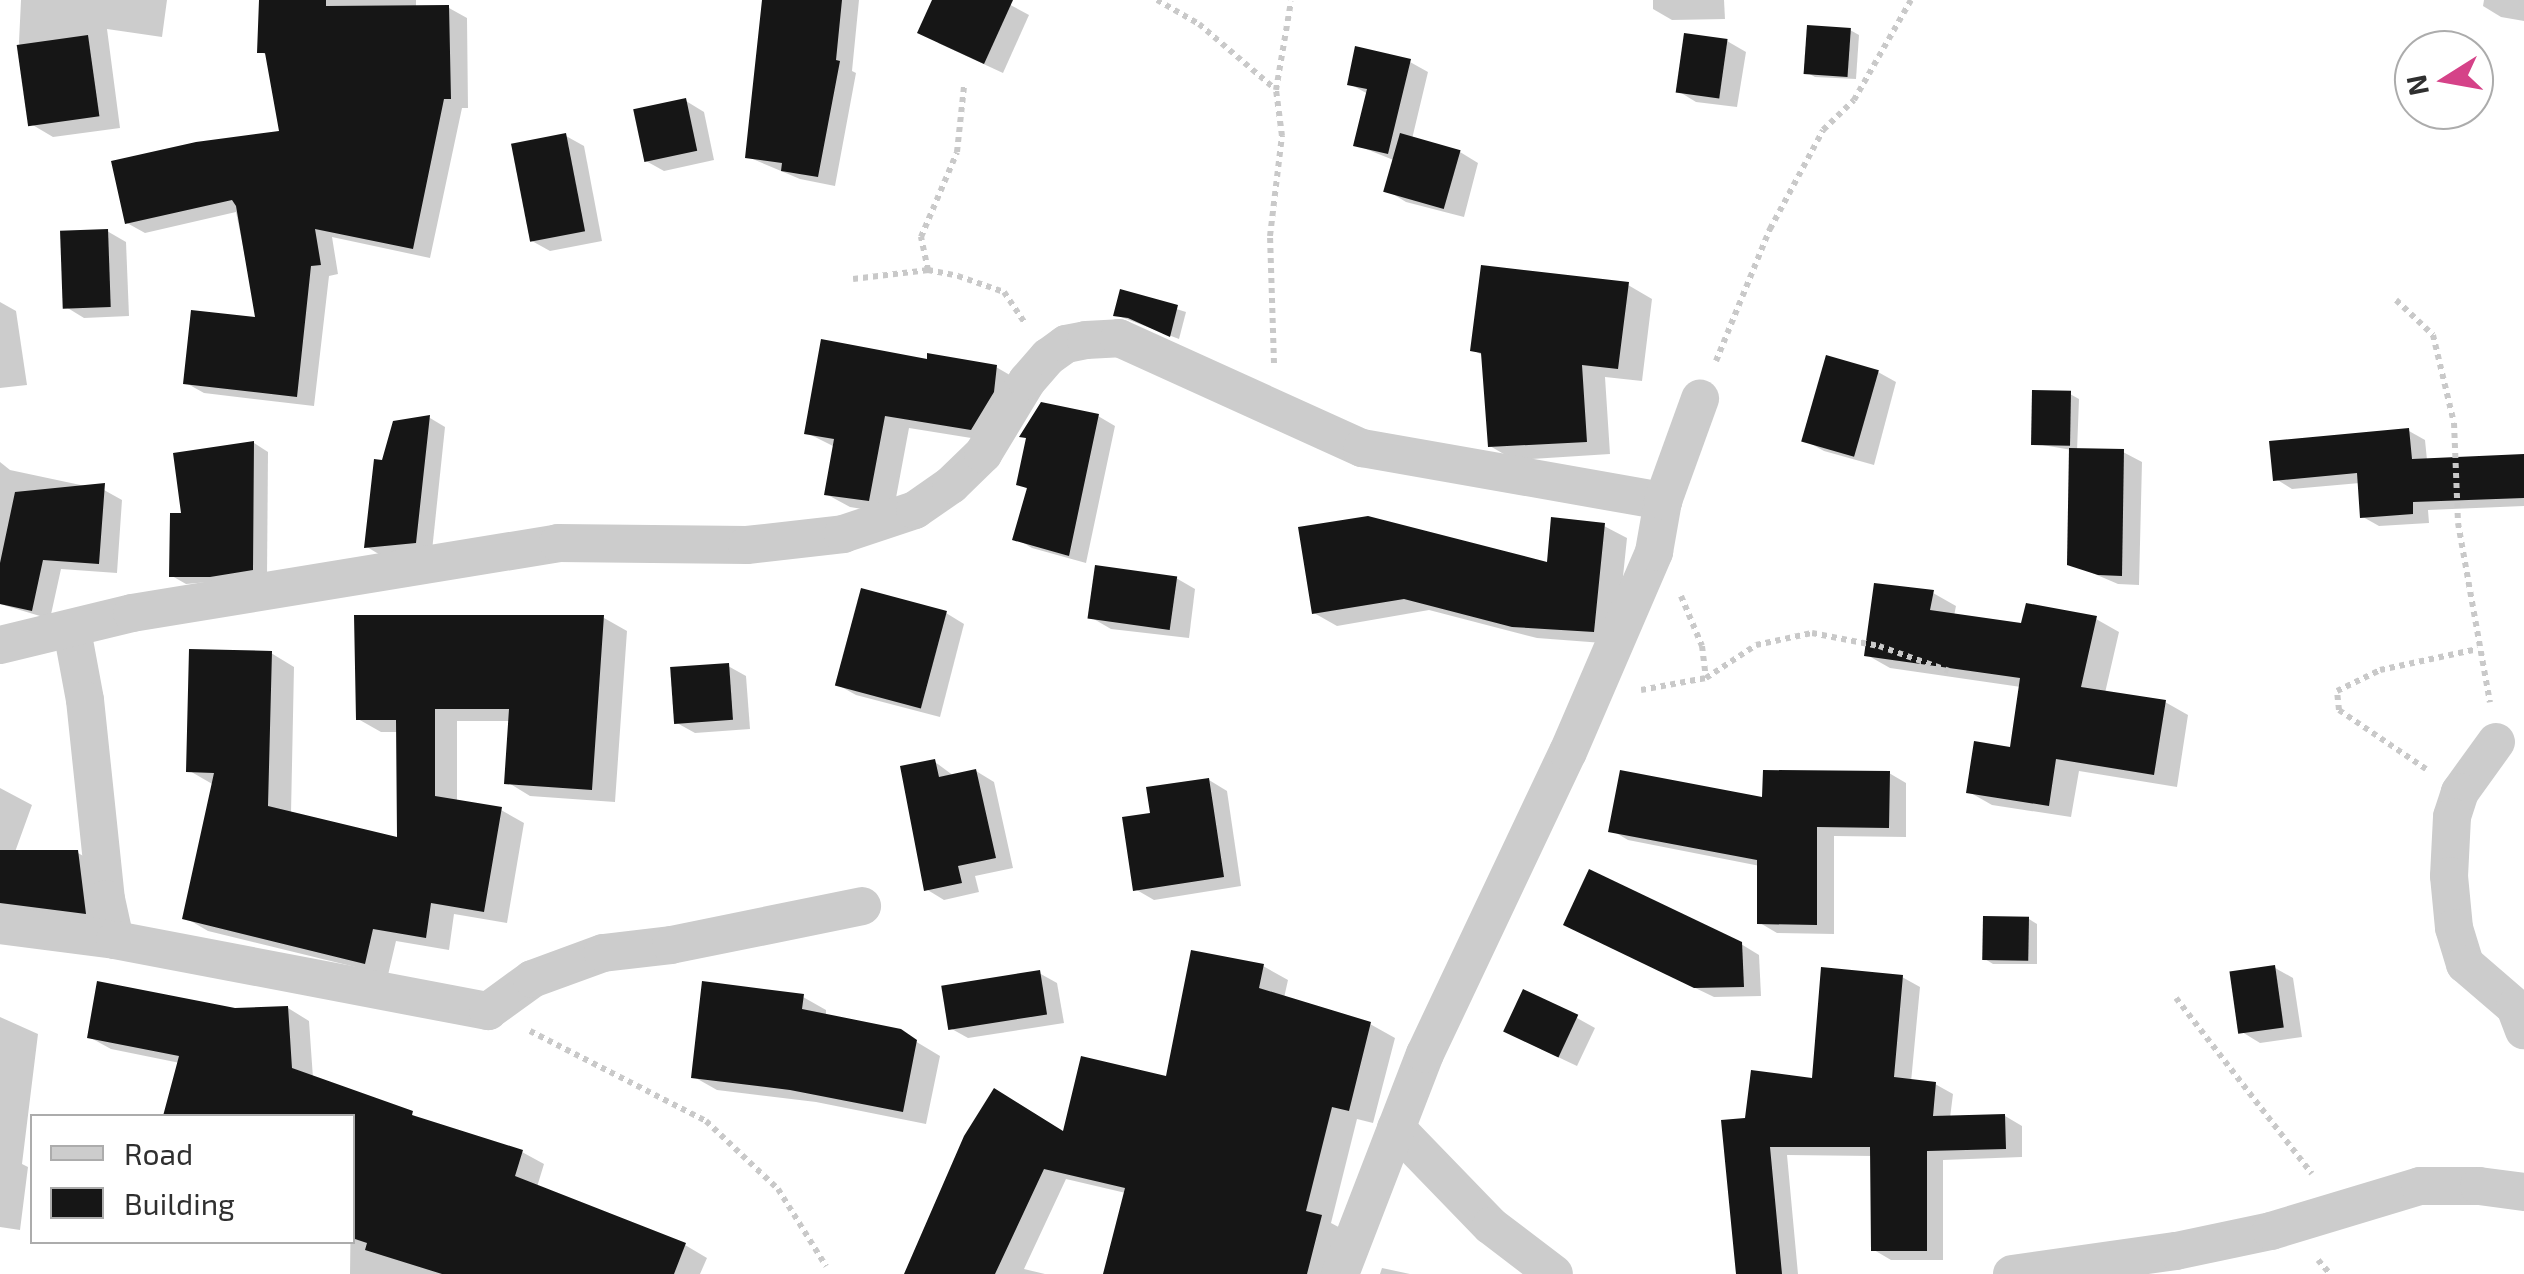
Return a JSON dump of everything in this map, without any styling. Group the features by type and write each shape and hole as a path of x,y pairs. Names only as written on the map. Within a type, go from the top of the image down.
{"street":[{"path":"0,645 132,613 558,543 747,546 844,534 914,510 952,485 982,454 1027,382 1048,357 1066,344 1119,338 1362,448 1664,501"},
{"path":"1340,1274 1425,1054 1654,552 1664,501 1700,399"},
{"path":"72,630 85,700 106,899 116,940"},
{"path":"2496,742 2460,792 2452,817 2449,876 2454,928 2465,964 2515,1007 2524,1030"},
{"path":"0,925 116,940 488,1011 532,980 603,953 672,945 862,906"},
{"path":"1396,1128 1490,1226 1554,1274"},
{"path":"2012,1274 2176,1251 2272,1232 2420,1186 2479,1186 2524,1192"}],"path":[{"path":"1157,0 1199,24 1276,90"},
{"path":"1700,399 1770,229 1823,130 1854,100 1910,0"},
{"path":"1275,409 1270,236 1282,136 1276,90 1291,1"},
{"path":"928,270 921,238 957,152 964,86"},
{"path":"853,279 928,270 1004,292 1048,357"},
{"path":"2396,300 2434,335 2454,422 2458,523 2496,742"},
{"path":"1654,552 1690,613 1702,646 1706,678"},
{"path":"1594,688 1651,690 1706,678 1756,645 1812,633 1880,646 1949,671"},
{"path":"2460,792 2338,710 2337,691 2380,670 2478,649"},
{"path":"2176,998 2340,1211"},
{"path":"488,1011 706,1121 778,1190 826,1266"}],"building":[{"path":"259,0 326,0 326,6 449,5 451,99 444,99 413,249 315,229 321,265 311,266 297,397 183,384 191,310 255,317 236,206 232,200 125,224 111,161 196,142 279,131 265,53 257,53"},
{"path":"762,0 842,0 836,60 840,61 818,177 781,171 782,163 745,158"},
{"path":"932,0 1013,0 984,64 917,33"},
{"path":"1807,25 1851,28 1847,77 1804,74"},
{"path":"1684,33 1728,39 1719,99 1676,92"},
{"path":"88,35 99,116 28,126 17,45"},
{"path":"1355,46 1411,59 1388,154 1353,146 1367,89 1347,85"},
{"path":"686,98 697,151 644,162 633,109"},
{"path":"566,133 585,231 530,242 511,144"},
{"path":"1400,133 1461,150 1444,209 1383,192"},
{"path":"108,229 111,307 63,309 60,231"},
{"path":"1481,265 1629,282 1618,369 1582,365 1587,442 1488,447 1481,353 1470,351"},
{"path":"1120,289 1178,305 1170,337 1128,318 1113,316"},
{"path":"821,339 927,359 927,353 997,365 994,392 971,430 885,416 869,501 824,495 834,439 804,434"},
{"path":"1826,355 1879,370 1854,457 1801,442"},
{"path":"2032,390 2071,391 2070,446 2031,445"},
{"path":"1041,402 1099,414 1069,556 1012,540 1027,488 1016,485 1026,438 1019,437"},
{"path":"430,415 416,543 364,548 374,459 382,460 393,421"},
{"path":"2409,428 2412,459 2524,454 2524,498 2413,502 2413,514 2360,518 2357,473 2273,481 2269,441"},
{"path":"254,441 253,570 210,577 169,577 170,513 181,513 173,453"},
{"path":"2069,448 2124,449 2122,576 2098,575 2067,565"},
{"path":"105,483 99,564 43,560 32,611 0,604 0,563 15,492"},
{"path":"1368,516 1547,562 1551,517 1605,523 1594,632 1512,627 1404,599 1312,614 1298,527"},
{"path":"1095,565 1177,577 1170,630 1087,618"},
{"path":"1874,583 1934,590 1930,610 2021,623 2026,603 2097,616 2081,687 2166,700 2154,775 2056,759 2049,806 1966,793 1974,741 2010,747 2020,678 1864,656"},
{"path":"861,588 947,611 921,709 835,686"},
{"path":"354,615 604,615 592,790 504,784 509,709 435,709 435,796 502,807 484,912 431,903 426,938 373,929 365,964 182,919 214,773 186,772 189,649 272,651 268,806 397,837 396,720 356,720"},
{"path":"729,663 733,720 674,724 670,667"},
{"path":"935,759 939,777 976,769 996,858 958,866 962,883 924,891 900,766"},
{"path":"1620,770 1762,797 1763,770 1890,771 1889,828 1817,827 1817,925 1757,924 1757,860 1608,832"},
{"path":"1209,778 1224,877 1133,891 1122,817 1150,813 1146,787"},
{"path":"0,850 78,850 86,914 0,903"},
{"path":"1589,869 1742,942 1744,987 1694,988 1563,925"},
{"path":"1983,916 2029,917 2028,961 1982,960"},
{"path":"1191,950 1264,964 1259,988 1371,1022 1349,1111 1332,1107 1306,1211 1322,1215 1307,1274 1103,1274 1125,1188 1044,1169 995,1274 904,1274 964,1136 994,1088 1063,1131 1081,1056 1166,1076"},
{"path":"2275,965 2284,1027 2238,1034 2229,971"},
{"path":"1821,967 1903,975 1894,1077 1936,1082 1933,1116 2005,1114 2006,1149 1927,1151 1927,1251 1871,1251 1870,1147 1770,1147 1782,1274 1736,1274 1721,1120 1745,1118 1751,1070 1812,1078"},
{"path":"1040,970 1047,1014 948,1030 941,986"},
{"path":"97,981 235,1008 288,1006 292,1068 413,1111 412,1115 523,1150 515,1176 686,1243 674,1274 442,1274 365,1250 367,1243 355,1239 355,1114 164,1114 179,1056 87,1038"},
{"path":"702,981 804,994 802,1009 901,1029 917,1040 903,1112 790,1090 691,1078"},
{"path":"1523,989 1578,1015 1558,1057 1503,1032"}]}
